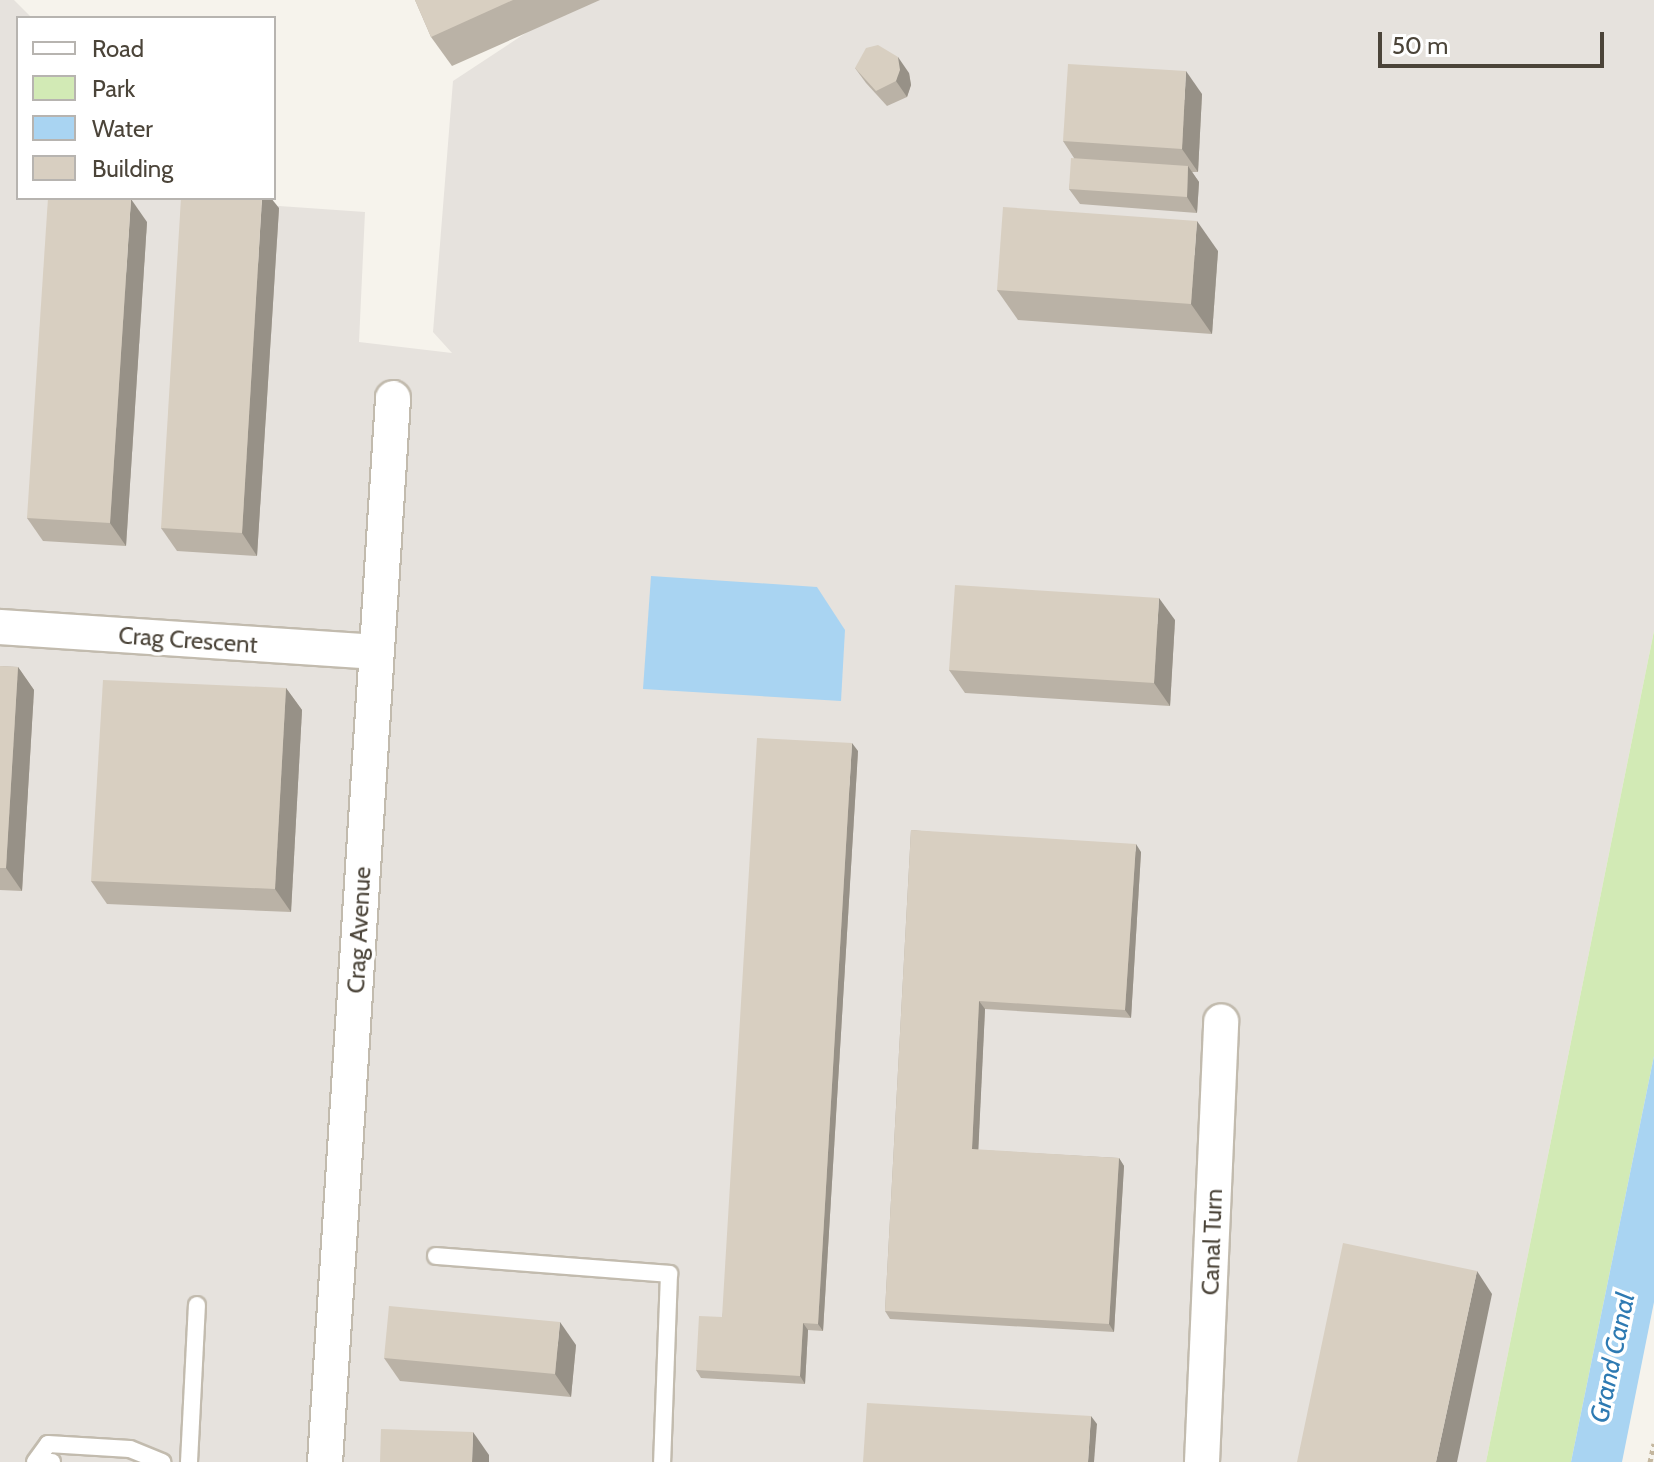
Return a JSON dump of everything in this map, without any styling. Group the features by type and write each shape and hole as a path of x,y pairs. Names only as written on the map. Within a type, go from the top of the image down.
{"street":[{"name":"Crag Avenue","path":"325,1462 393,398"},
{"name":"Crag Crescent","path":"0,627 375,652"},
{"name":"Canal Turn","path":"1202,1462 1221,1021"}],"lane":[{"path":"436,1256 669,1274 662,1462"},
{"path":"189,1462 197,1305"},
{"path":"35,1462 48,1444 130,1449 163,1462"}],"path":[{"path":"1650,1462 1654,1443"}],"shaded area":[{"path":"0,0 14,0 30,16 16,16 16,200 194,200 365,212 359,342 452,353 433,332 453,81 576,0 1654,0 1654,631 1486,1462 0,1462"}],"green space":[{"path":"1654,631 1654,1056 1571,1462 1486,1462"}],"water":[{"path":"651,576 817,587 845,630 841,701 643,689"},
{"name":"Grand Canal","path":"1654,1056 1654,1302 1622,1462 1571,1462"}],"building":[{"path":"415,0 513,0 431,37"},
{"path":"878,45 898,57 900,70 896,81 876,91 855,68 866,48"},
{"path":"1068,64 1186,71 1182,149 1063,141"},
{"path":"1071,158 1188,166 1187,197 1069,189"},
{"path":"48,200 131,200 110,523 27,518"},
{"path":"181,200 262,200 242,533 161,528"},
{"path":"1003,207 1197,221 1191,304 997,290"},
{"path":"955,585 1159,598 1154,683 949,670"},
{"path":"0,666 18,667 6,868 0,868"},
{"path":"103,680 286,688 275,889 91,881"},
{"path":"757,738 852,743 818,1324 803,1323 800,1376 696,1370 699,1316 722,1317"},
{"path":"911,830 1136,844 1125,1010 979,1001 972,1149 1119,1158 1109,1324 885,1311"},
{"path":"1343,1243 1477,1271 1436,1462 1297,1462"},
{"path":"389,1306 560,1322 555,1374 384,1358"},
{"path":"867,1403 1091,1416 1088,1462 863,1462"},
{"path":"381,1429 473,1432 472,1462 380,1462"}]}
